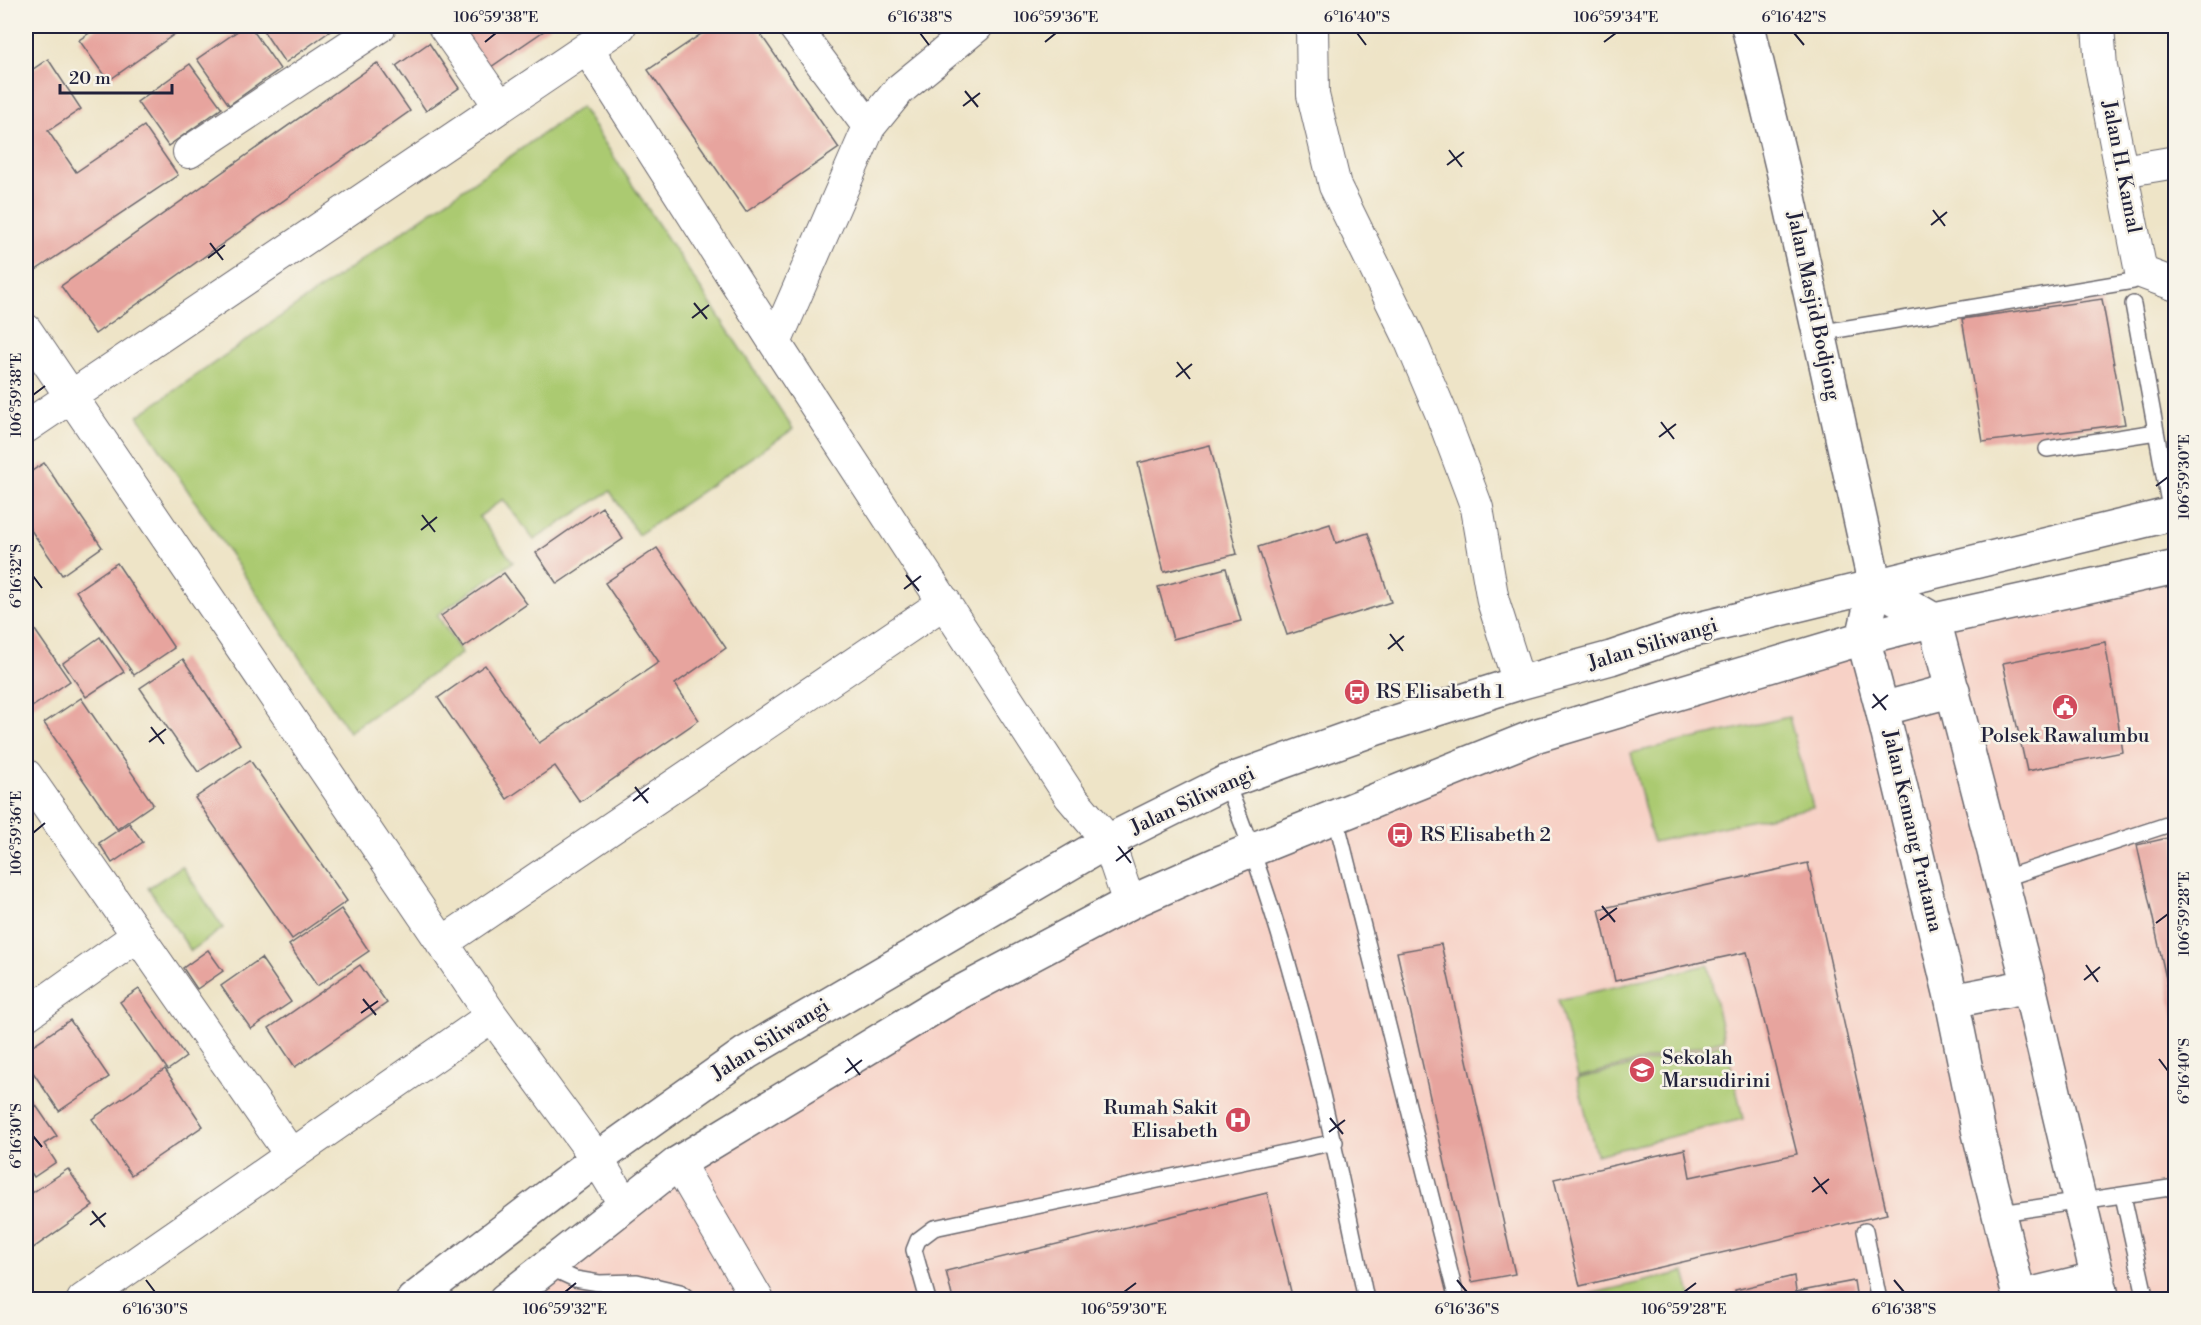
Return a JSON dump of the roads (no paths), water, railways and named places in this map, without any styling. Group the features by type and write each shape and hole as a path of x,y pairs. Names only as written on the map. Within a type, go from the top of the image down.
{"main road":[{"name":"Jalan Masjid Bodjong","path":"1748,26 1875,586"},
{"name":"Jalan Siliwangi","path":"413,1299 597,1159 746,1053 1108,841 1226,782 1377,728 1519,683 1611,658 1690,631 2173,513"},
{"path":"505,1299 549,1267 678,1164 948,999 1129,903 1253,848 1538,735 1863,638 2175,567"},
{"path":"1875,586 1934,620 2029,986 2101,1289 2020,1298"},
{"name":"Jalan Kemang Pratama","path":"1875,586 1863,638 1952,1001 1979,1133 2001,1213 2020,1298"},
{"path":"1882,709 1953,690"},
{"path":"1952,1001 2029,986"}],"street":[{"path":"189,152 380,26"},
{"path":"444,26 500,106"},
{"path":"26,427 620,26"},
{"path":"794,26 869,127"},
{"path":"775,343 869,127 900,90 978,26"},
{"path":"1312,26 1313,95 1335,186 1409,337 1442,415 1477,508 1493,601 1519,683"},
{"name":"Jalan H. Kamal","path":"2098,26 2101,66 2141,272"},
{"path":"586,48 1070,796 1108,841 1129,903"},
{"path":"2122,171 2175,162"},
{"path":"2141,272 2175,285"},
{"path":"26,330 442,943 492,1016 597,1159 625,1205"},
{"path":"442,943 945,602"},
{"path":"26,775 291,1155"},
{"path":"26,1015 137,936"},
{"path":"83,1299 492,1016"},
{"path":"678,1164 758,1299"}],"lane":[{"path":"1818,333 2133,281 2141,272"},
{"path":"2133,304 2173,513"},
{"path":"2047,449 2156,432"},
{"path":"1226,782 1253,848 1290,974 1335,1142 1366,1299"},
{"path":"1335,815 1456,1299"},
{"path":"2002,879 2175,822"},
{"path":"928,1299 914,1250 918,1240 934,1228 1335,1142"},
{"path":"2001,1213 2175,1187"},
{"path":"2123,1196 2146,1299"},
{"path":"1865,1230 1879,1299"},
{"path":"549,1267 574,1279 599,1283 637,1282 680,1292 690,1299"}],"place":[{"name":"RS Elisabeth 1","path":"1357,692"},
{"name":"Polsek Rawalumbu","path":"2065,707"},
{"name":"RS Elisabeth 2","path":"1400,835"},
{"name":"Sekolah Marsudirini","path":"1642,1070"},
{"name":"Rumah Sakit Elisabeth","path":"1238,1120"}]}
